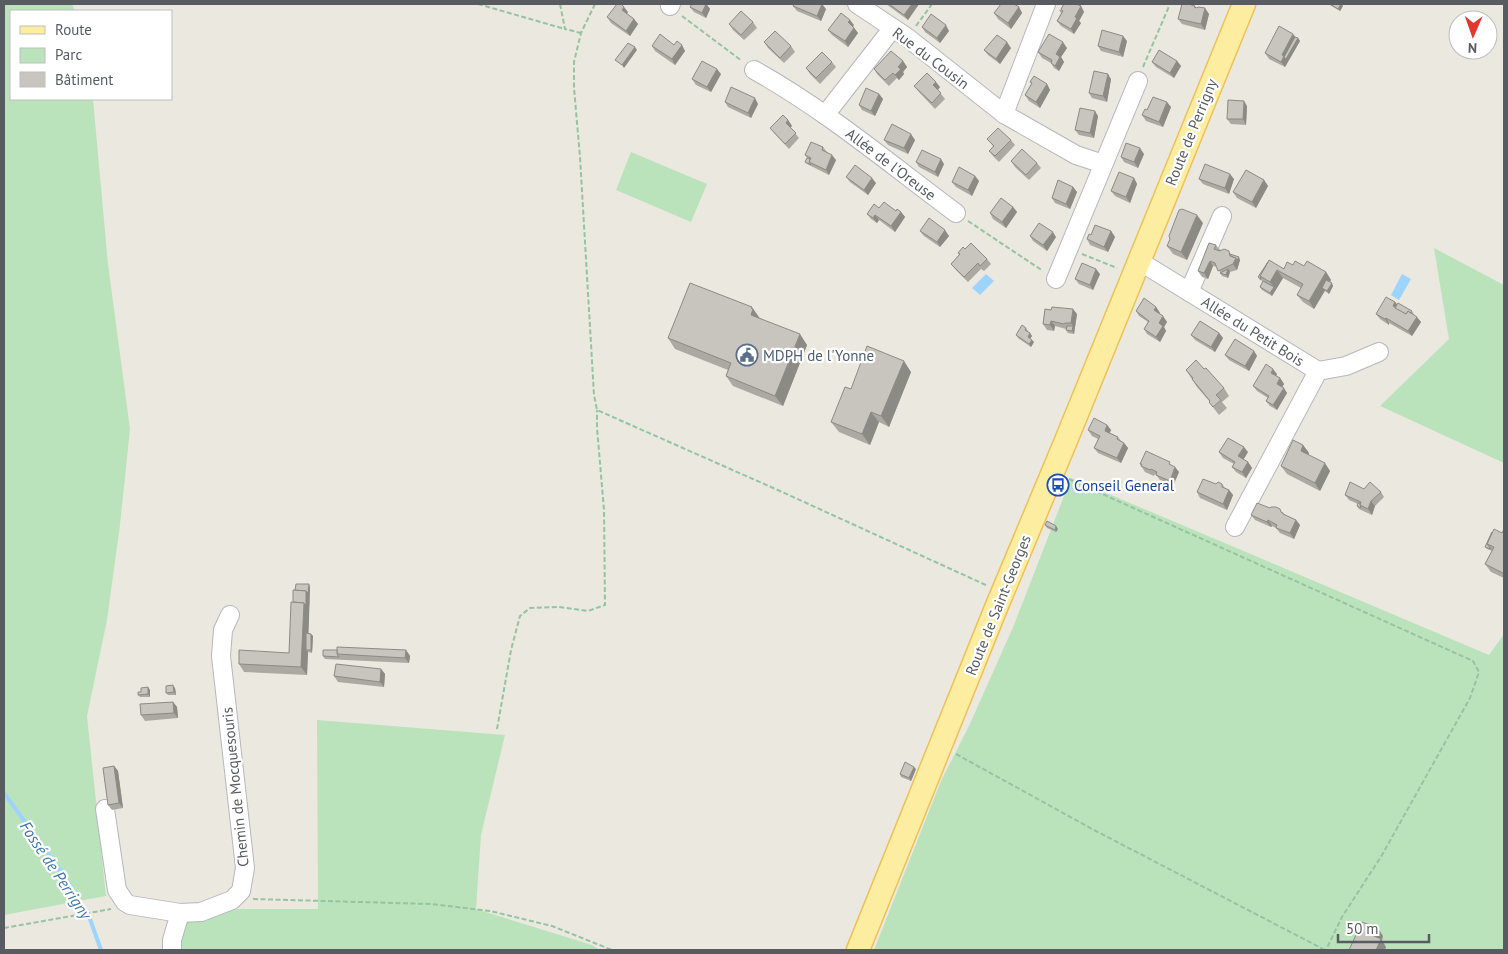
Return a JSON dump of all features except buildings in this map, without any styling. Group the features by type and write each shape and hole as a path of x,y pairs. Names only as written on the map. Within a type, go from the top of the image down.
{"main road":[{"name":"Route de Perrigny","path":"1136,268 1244,4"},
{"name":"Route de Saint-Georges","path":"858,950 1136,268"}],"street":[{"name":"Rue du Cousin","path":"857,4 908,38 1004,114 1076,155 1103,164"},
{"path":"1004,114 1046,4"},
{"path":"825,115 892,29"},
{"name":"Allée de l'Oreuse","path":"754,70 787,88 956,213"},
{"path":"1056,279 1138,81"},
{"path":"1189,292 1222,216"},
{"name":"Allée du Petit Bois","path":"1136,268 1189,292 1318,371 1235,527"},
{"path":"1318,371 1346,366 1379,352"},
{"name":"Chemin de Mocquesouris","path":"230,615 223,630 221,656 245,868 241,891 235,897"},
{"path":"105,809 117,890 125,902 130,905 180,913 201,912 232,900 235,897"},
{"path":"172,950 172,940 180,913"}],"path":[{"path":"478,4 581,33"},
{"path":"560,4 565,29"},
{"path":"497,729 511,650 520,616 530,608 559,607 588,611 605,605 604,510 597,410 594,395 580,157 574,88 574,62 581,33 595,4"},
{"path":"908,38 932,4"},
{"path":"1138,81 1170,4"},
{"path":"670,5 754,70"},
{"path":"956,213 1056,279"},
{"path":"1068,249 1136,268"},
{"path":"597,410 1003,593"},
{"path":"942,744 950,751 1094,830 1326,950 1342,917 1382,855 1470,698 1479,672 1473,661 1053,472"},
{"path":"235,897 431,904 490,911 552,926 612,950"},
{"path":"4,928 130,905"}],"green space":[{"path":"4,4 72,4 75,10 10,10 10,100 93,100 108,264 130,429 120,525 107,620 87,716 106,896 4,915"},
{"path":"631,152 707,184 691,222 616,190"},
{"path":"1434,248 1504,285 1504,463 1380,406 1449,339"},
{"path":"1071,478 1489,655 1504,634 1504,950 874,950 941,781 969,726 1014,625"},
{"path":"317,720 505,735 481,835 476,909 592,945 600,950 175,950 189,909 318,909"}],"water":[{"path":"986,274 994,281 980,295 972,288"},
{"path":"1402,274 1411,279 1399,300 1391,295"}],"waterway":[{"name":"Fossé de Perrigny","path":"4,793 62,873 90,919 101,950"}],"place":[{"name":"MDPH de l'Yonne","path":"747,355"},
{"name":"Conseil General","path":"1058,485"}]}
